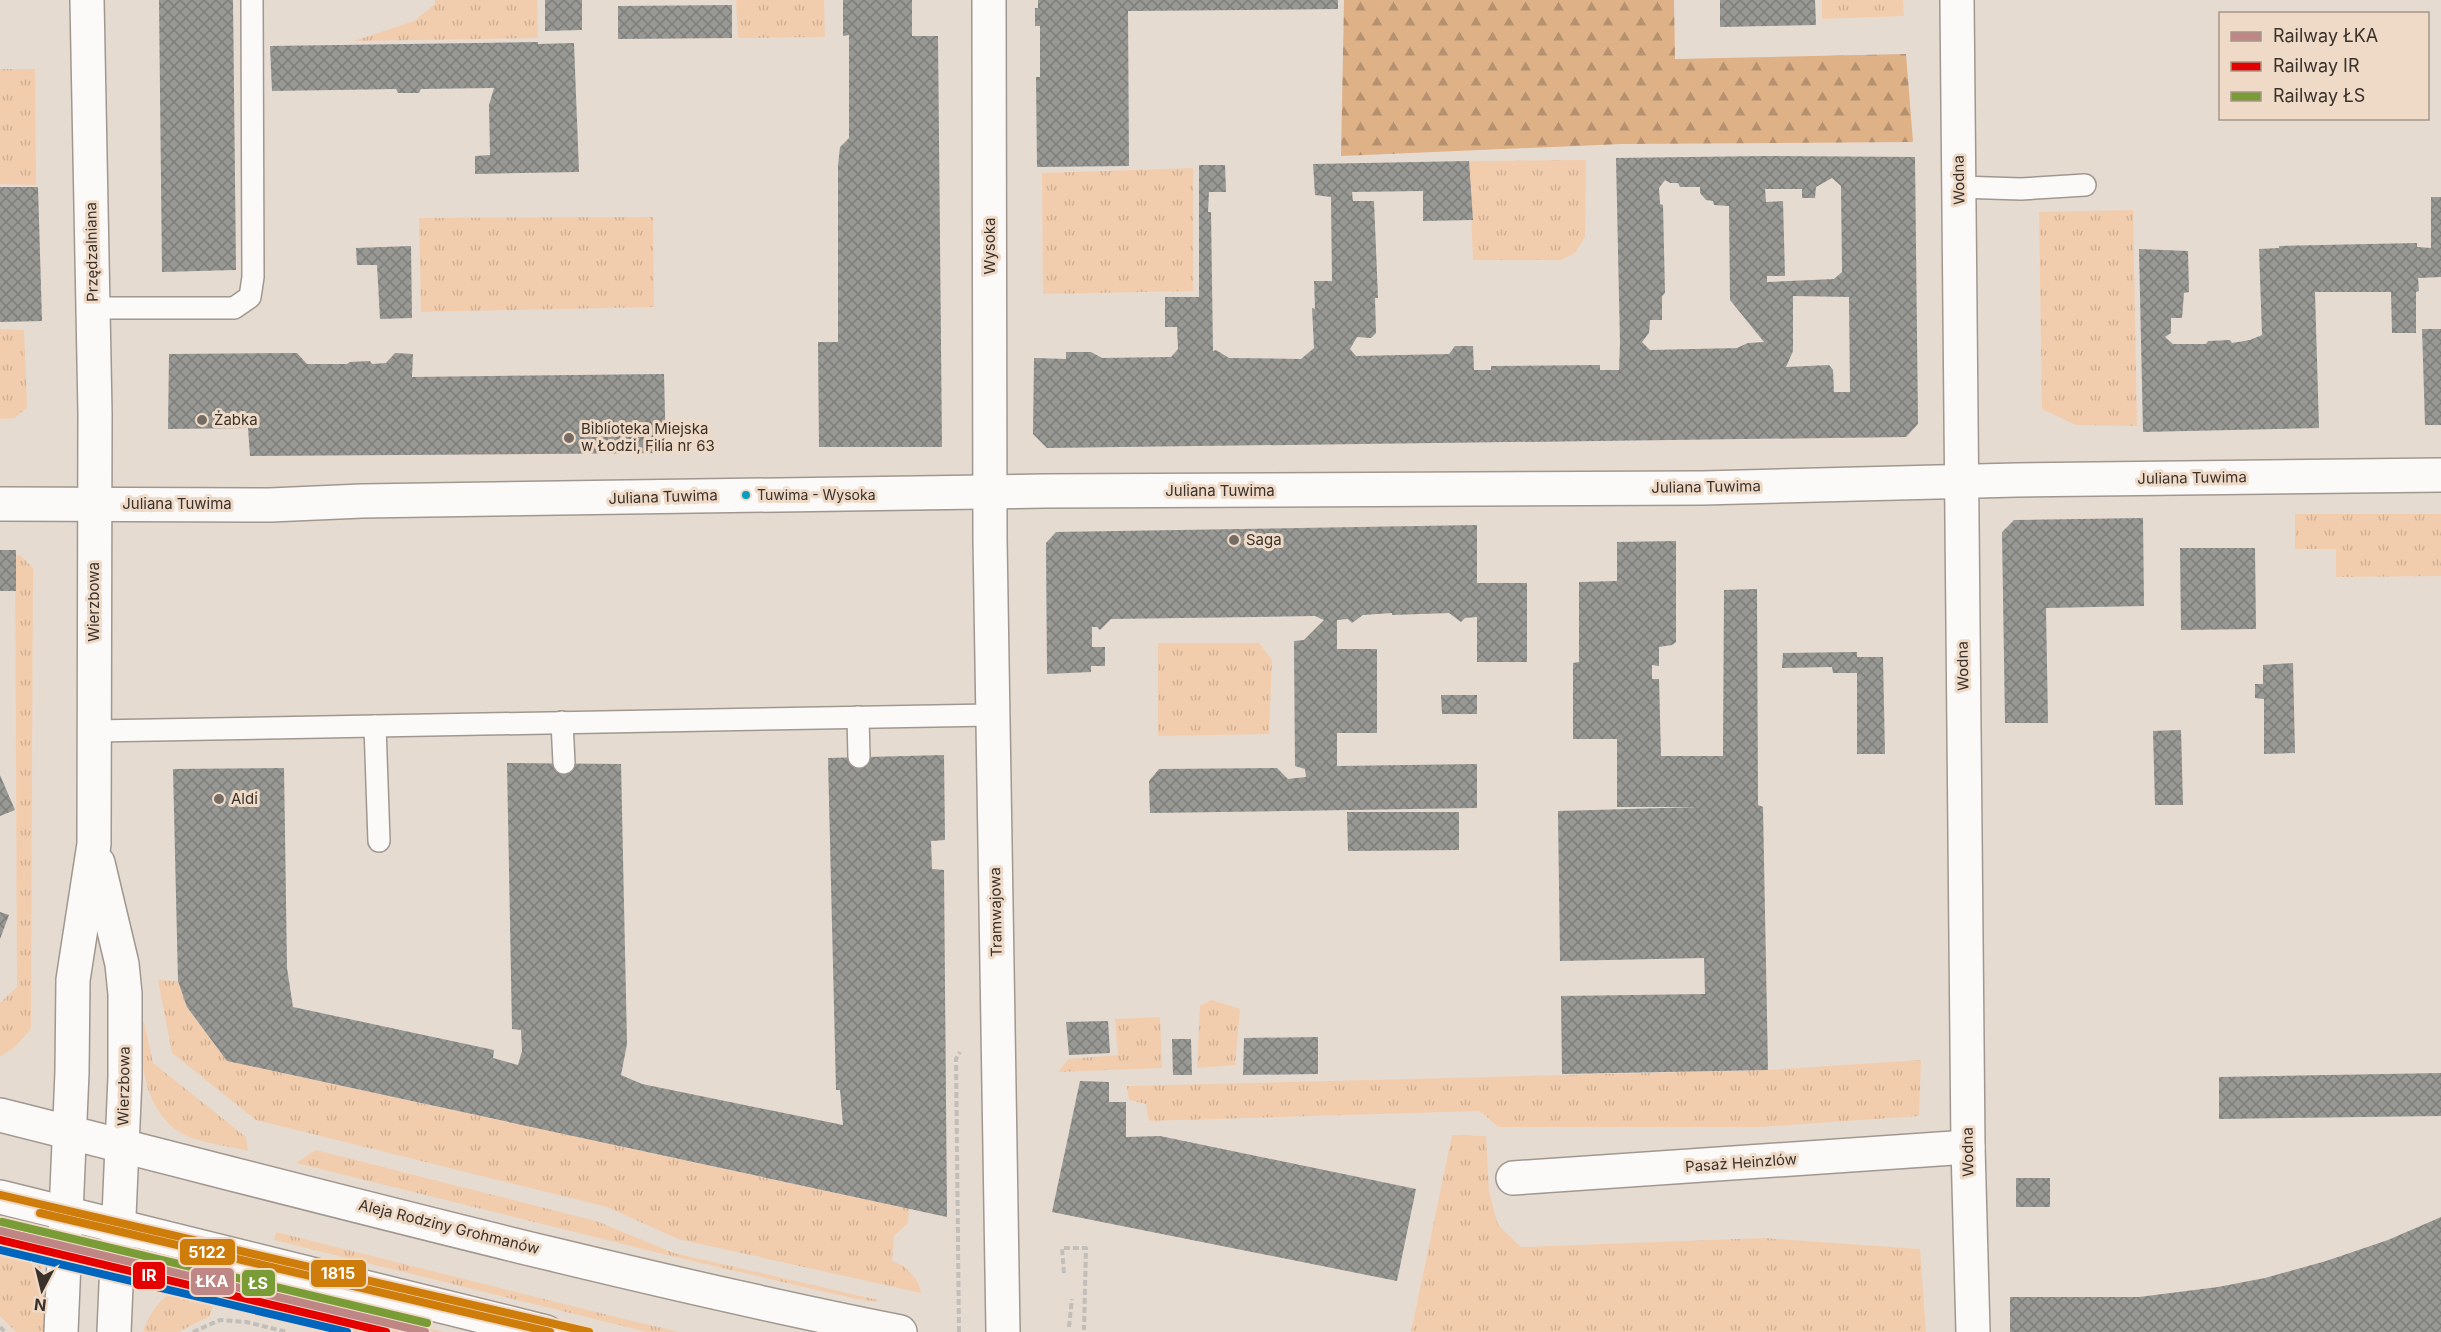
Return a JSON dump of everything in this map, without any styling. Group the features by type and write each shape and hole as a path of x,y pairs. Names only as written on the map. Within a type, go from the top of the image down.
{"street":[{"name":"Przędzalniana","path":"87,0 94,504"},
{"name":"Wysoka","path":"989,0 990,491"},
{"name":"Wodna","path":"1958,0 1968,1147 1972,1332"},
{"name":"Juliana Tuwima","path":"0,504 259,505 362,501 990,491 1703,488 2441,476"},
{"name":"Tramwajowa","path":"990,491 1003,1332"},
{"name":"Wierzbowa","path":"61,1332 72,1072 73,980 94,844 94,504"},
{"name":"Wierzbowa","path":"94,844 122,964 125,994 122,1145 114,1332"},
{"name":"Aleja Rodziny Grohmanów","path":"0,1115 636,1274 782,1308 900,1332"},
{"name":"Pasaż Heinzlów","path":"1514,1178 1968,1147"},
{"path":"0,1197 546,1332"}],"lane":[{"path":"93,308 234,308 250,297 254,277 252,0"},
{"path":"1959,187 2021,189 2085,186"},
{"path":"95,731 992,715"},
{"path":"858,717 860,757"},
{"path":"562,722 564,763"},
{"path":"375,726 379,841"}],"path":[{"path":"956,1059 959,1332"},
{"path":"1064,1273 1062,1248 1086,1248 1084,1330"},
{"path":"1070,1327 1072,1299"},
{"path":"193,1332 211,1323 231,1320 287,1332"},
{"path":"0,1327 5,1332"}],"green space":[{"path":"435,0 537,0 538,38 354,41 414,21 435,4"},
{"path":"736,0 824,0 825,37 738,38"},
{"path":"1344,0 1674,0 1675,59 1906,54 1913,142 1622,144 1341,156"},
{"path":"1822,0 1903,0 1904,16 1822,19"},
{"path":"0,69 35,69 36,185 0,184"},
{"path":"1586,160 1585,237 1575,253 1561,260 1473,260 1469,161"},
{"path":"1193,168 1193,291 1043,294 1042,173"},
{"path":"2133,210 2137,426 2076,425 2042,409 2039,212"},
{"path":"653,217 654,307 421,312 419,218"},
{"path":"0,329 24,330 27,407 15,418 0,419"},
{"path":"2295,514 2441,514 2441,576 2336,577 2336,549 2295,549"},
{"path":"15,555 20,555 33,568 31,1029 16,1046 0,1057 0,1003 17,987"},
{"path":"1158,643 1259,643 1272,660 1269,734 1158,736"},
{"path":"158,980 178,981 187,1007 227,1061 909,1209 908,1223 894,1236 892,1261 902,1265 911,1273 921,1293 678,1239 607,1207 256,1120 172,1053"},
{"path":"1211,1000 1240,1009 1235,1065 1197,1068 1200,1006"},
{"path":"1160,1017 1162,1068 1058,1072 1068,1059 1118,1055 1115,1019"},
{"path":"144,1022 153,1063 246,1137 248,1151 189,1137 162,1117 148,1088 144,1072 139,1023"},
{"path":"1921,1060 1919,1116 1759,1127 1498,1127 1480,1111 1149,1121 1146,1104 1129,1100 1127,1086 1768,1070"},
{"path":"1452,1135 1486,1136 1489,1192 1498,1225 1521,1247 1763,1238 1920,1249 1926,1332 1411,1332"},
{"path":"316,1150 596,1221 674,1253 878,1300 877,1302 856,1299 671,1256 296,1163"},
{"path":"0,1223 16,1229 28,1239 37,1252 45,1283 46,1332 16,1332 0,1316"},
{"path":"276,1232 680,1332 647,1332 274,1240"},
{"path":"205,1279 219,1279 210,1316 178,1332 143,1332 152,1312 166,1296 184,1285"},
{"path":"263,1287 444,1332 321,1332 255,1315"}],"building":[{"path":"159,0 233,0 236,270 162,272"},
{"path":"545,0 582,0 582,30 545,31"},
{"path":"843,0 912,0 912,36 938,36 942,447 819,447 818,342 838,342 838,166 840,147 849,138 849,35 843,36"},
{"path":"1038,0 1338,0 1338,9 1128,11 1129,166 1037,167 1036,77 1040,77 1040,26 1035,26 1035,8 1038,8"},
{"path":"1720,0 1815,0 1816,25 1720,27"},
{"path":"732,5 732,38 618,39 618,6"},
{"path":"538,42 538,44 574,43 579,172 475,174 475,156 490,155 489,105 494,88 421,89 419,93 398,93 396,89 272,91 270,46"},
{"path":"1915,157 1918,424 1906,437 1047,448 1033,434 1034,358 1066,359 1066,352 1091,352 1102,358 1171,357 1178,349 1177,327 1165,327 1165,297 1199,297 1199,165 1225,165 1226,192 1209,192 1213,351 1216,350 1229,358 1301,359 1314,348 1312,308 1315,309 1314,281 1332,281 1331,197 1315,195 1313,164 1469,161 1473,220 1423,221 1423,191 1352,192 1353,201 1374,201 1378,298 1375,298 1376,333 1371,338 1357,337 1350,349 1356,356 1449,354 1455,346 1473,346 1474,370 1491,370 1491,366 1600,365 1600,370 1619,370 1616,158","holes":["1832,178 1841,186 1842,272 1834,279 1767,282 1767,276 1785,276 1783,201 1766,202 1765,189 1802,189 1802,198 1815,198 1816,187","1665,180 1678,183 1680,187 1700,187 1700,193 1706,200 1713,201 1714,205 1729,206 1730,300 1764,342 1748,343 1737,348 1650,350 1642,342 1649,333 1650,320 1662,320 1662,296 1665,293 1663,205 1660,204 1659,188","1793,296 1849,297 1850,392 1834,392 1833,370 1829,365 1786,367 1793,351"]},
{"path":"0,187 38,187 42,321 0,322"},
{"path":"2431,197 2441,197 2441,277 2418,278 2416,333 2392,333 2391,292 2315,292 2319,428 2143,432 2139,249 2188,251 2189,292 2184,293 2182,318 2171,318 2171,333 2165,337 2173,344 2206,344 2208,341 2230,340 2232,343 2250,340 2262,335 2259,249 2279,248 2279,246 2417,243 2417,247 2431,248"},
{"path":"411,246 412,318 380,319 377,265 357,265 356,248"},
{"path":"2422,329 2441,329 2441,425 2425,425"},
{"path":"297,353 307,364 347,364 370,361 372,364 386,363 395,353 413,354 412,377 664,374 666,453 250,456 248,428 168,429 169,354"},
{"path":"2143,518 2144,606 2046,608 2048,723 2005,723 2002,532 2014,520"},
{"path":"1477,525 1477,583 1527,583 1527,662 1477,662 1477,617 1465,618 1461,622 1449,613 1392,615 1392,613 1363,615 1352,623 1348,619 1337,620 1337,649 1377,649 1377,733 1337,733 1337,766 1477,764 1477,808 1150,813 1149,781 1159,769 1277,768 1288,779 1306,777 1305,769 1295,766 1294,641 1304,640 1324,620 1315,616 1111,619 1100,630 1092,627 1092,647 1105,647 1105,666 1091,666 1091,672 1047,674 1046,543 1056,532"},
{"path":"1676,541 1676,642 1659,647 1659,666 1652,665 1652,679 1659,679 1661,756 1723,756 1724,590 1757,589 1758,805 1763,807 1768,1070 1562,1074 1561,996 1705,994 1704,958 1560,961 1558,811 1700,807 1617,807 1617,739 1573,739 1573,663 1579,662 1579,582 1617,581 1617,542"},
{"path":"2180,548 2255,548 2256,629 2181,630"},
{"path":"0,550 16,550 16,591 0,591"},
{"path":"1857,652 1857,657 1883,657 1885,754 1857,754 1857,673 1833,673 1832,667 1782,668 1783,653"},
{"path":"2293,663 2295,753 2264,754 2264,699 2255,698 2255,684 2263,684 2263,665"},
{"path":"1441,695 1477,695 1477,714 1442,714"},
{"path":"2181,730 2183,805 2155,805 2153,731"},
{"path":"944,755 945,840 931,841 932,869 944,870 947,1217 227,1061 187,1007 178,981 173,769 284,768 287,968 293,1007 494,1050 493,1058 518,1065 522,1051 521,1030 512,1029 507,763 621,764 627,1044 621,1075 642,1084 843,1125 840,1090 836,1090 828,758"},
{"path":"0,775 15,810 0,816"},
{"path":"1347,812 1459,812 1459,850 1348,851"},
{"path":"0,912 9,915 0,939"},
{"path":"1108,1021 1110,1053 1069,1055 1066,1022"},
{"path":"1318,1037 1318,1074 1243,1075 1244,1038"},
{"path":"1172,1039 1191,1039 1192,1075 1173,1075"},
{"path":"2441,1073 2441,1116 2219,1119 2219,1077"},
{"path":"1080,1081 1109,1082 1109,1102 1126,1102 1126,1137 1160,1136 1416,1189 1397,1281 1052,1212"},
{"path":"2016,1178 2050,1178 2050,1207 2016,1207"},
{"path":"2441,1217 2441,1332 2010,1332 2010,1297 2139,1297 2218,1287 2265,1278 2326,1261 2388,1240"}],"rail line":[{"name":"ŁS","path":"2,1222 427,1323"},
{"name":"ŁKA","path":"0,1231 425,1332"},
{"name":"IR","path":"0,1240 386,1332"}],"transit line":[{"name":"1815","path":"0,1195 589,1332"},
{"name":"5122","path":"40,1213 550,1332"},
{"path":"0,1250 347,1332"}],"place":[{"name":"Żabka","path":"202,420"},
{"name":"Biblioteka Miejska w Łodzi, Filia nr 63","path":"569,438"},
{"name":"Tuwima - Wysoka","path":"746,495"},
{"name":"Saga","path":"1234,540"},
{"name":"Aldi","path":"219,799"}]}
